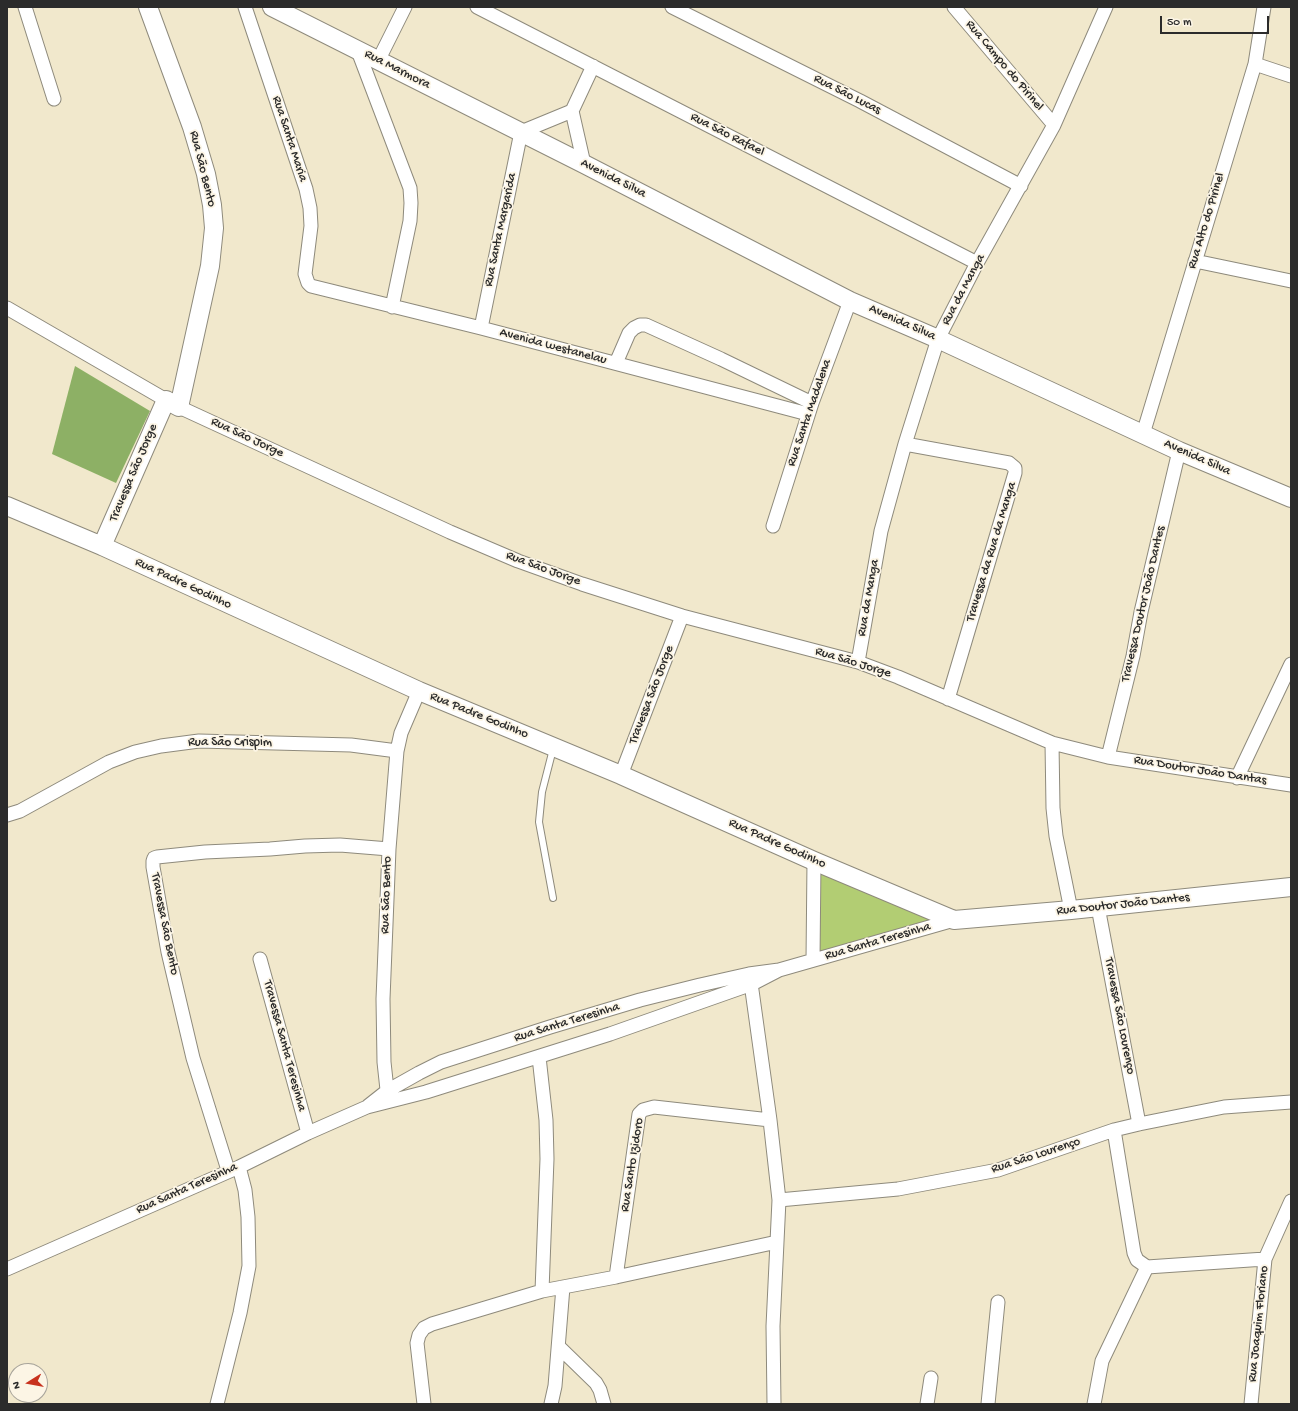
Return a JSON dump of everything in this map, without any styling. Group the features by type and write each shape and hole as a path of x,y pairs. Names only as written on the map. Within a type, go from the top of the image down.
{"street":[{"path":"25,7 54,99"},
{"name":"Rua São Bento","path":"148,7 192,127 206,174 212,205 214,228 210,266 172,404"},
{"name":"Rua Santa Maria","path":"245,7 303,182 310,208 311,226 305,274"},
{"name":"Rua Marmora","path":"272,7 521,132"},
{"path":"378,61 405,7"},
{"name":"Rua São Rafael","path":"477,7 977,264"},
{"name":"Rua São Lucas","path":"672,7 860,101 1021,186"},
{"name":"Rua Campo do Pirinel","path":"954,7 1054,125"},
{"name":"Rua da Manga","path":"858,662 882,531 905,444 938,339 977,264 1054,125 1106,7"},
{"name":"Rua Alto do Pirinel","path":"1143,434 1254,64 1264,7"},
{"path":"358,51 410,188 410,221 392,307"},
{"path":"1254,64 1291,76"},
{"path":"584,164 572,111 593,66"},
{"path":"521,132 572,111"},
{"name":"Avenida Silva","path":"521,132 850,300 938,339 1179,451 1291,498"},
{"name":"Rua Santa Margarida","path":"481,328 521,132"},
{"path":"1195,261 1291,281"},
{"name":"Avenida westanelau","path":"305,274 308,283 311,286 481,328 616,364 810,408"},
{"name":"Rua Santa Madalena","path":"773,526 810,408 850,300"},
{"name":"Rua São Jorge","path":"7,308 172,404 450,532 518,561 582,584 682,616 858,662 898,677 1052,742 1108,757"},
{"path":"616,364 629,333 640,325 646,325 721,359 810,408"},
{"name":"Travessa São Jorge","path":"102,546 172,404"},
{"name":"Travessa da Rua da Manga","path":"905,444 1009,463 1015,468 1015,473 948,699"},
{"name":"Travessa Doutor João Dantes","path":"1108,757 1133,656 1141,612 1179,451"},
{"name":"Rua Padre Godinho","path":"7,506 102,546 419,691 621,775 814,861 954,920"},
{"name":"Travessa São Jorge","path":"621,775 682,616"},
{"path":"1237,778 1291,664"},
{"name":"Rua São Bento","path":"388,1097 384,1062 383,1000 389,849 397,751 401,733 419,691"},
{"name":"Rua São Crispim","path":"7,815 20,811 109,762 135,752 161,746 199,741 351,745 397,751"},
{"path":"1052,742 1053,808 1056,836 1071,910"},
{"name":"Rua Doutor João Dantas","path":"1108,757 1237,778 1291,785"},
{"name":"Travessa São Bento","path":"233,1169 193,1058 168,952 153,867 154,858 157,856 205,852 305,846 340,845 389,849"},
{"path":"813,960 814,861"},
{"name":"Rua Doutor João Dantes","path":"954,920 1071,910 1291,887"},
{"name":"Travessa São Lourenço","path":"1098,907 1139,1124"},
{"name":"Rua Santa Teresinha","path":"7,1270 233,1169 388,1097 539,1057 610,1034 750,979 954,920"},
{"name":"Travessa Santa Teresinha","path":"260,959 308,1133"},
{"path":"750,979 770,1120 779,1200 773,1326 774,1404"},
{"name":"Rua Santa Teresinha","path":"388,1097 419,1073 441,1062 640,1000 700,984 750,979"},
{"path":"539,1057 546,1120 547,1159 542,1291"},
{"name":"Rua São Lourenço","path":"779,1200 898,1189 998,1170 1114,1130 1139,1124 1224,1108 1291,1102"},
{"name":"Rua Santo Izidoro","path":"616,1278 639,1114 643,1110 654,1107 770,1120"},
{"path":"1114,1130 1134,1253 1137,1260 1147,1267 1265,1259"},
{"path":"217,1404 240,1313 249,1266 248,1217 244,1190 233,1169"},
{"name":"Rua Joaquim Floriano","path":"1251,1404 1265,1259 1291,1202"},
{"path":"424,1404 417,1343 419,1335 424,1328 432,1324 542,1291 616,1278 777,1242"},
{"path":"1094,1404 1102,1361 1147,1267"},
{"path":"552,1404 559,1347 563,1287"},
{"path":"988,1404 998,1302"},
{"path":"559,1347 596,1383 600,1390 604,1404"},
{"path":"927,1404 932,1378"}],"lane":[{"path":"553,898 539,822 542,792 554,747"}],"green space":[{"path":"75,366 150,411 116,483 52,454"},
{"path":"819,867 938,920 819,954"}]}
